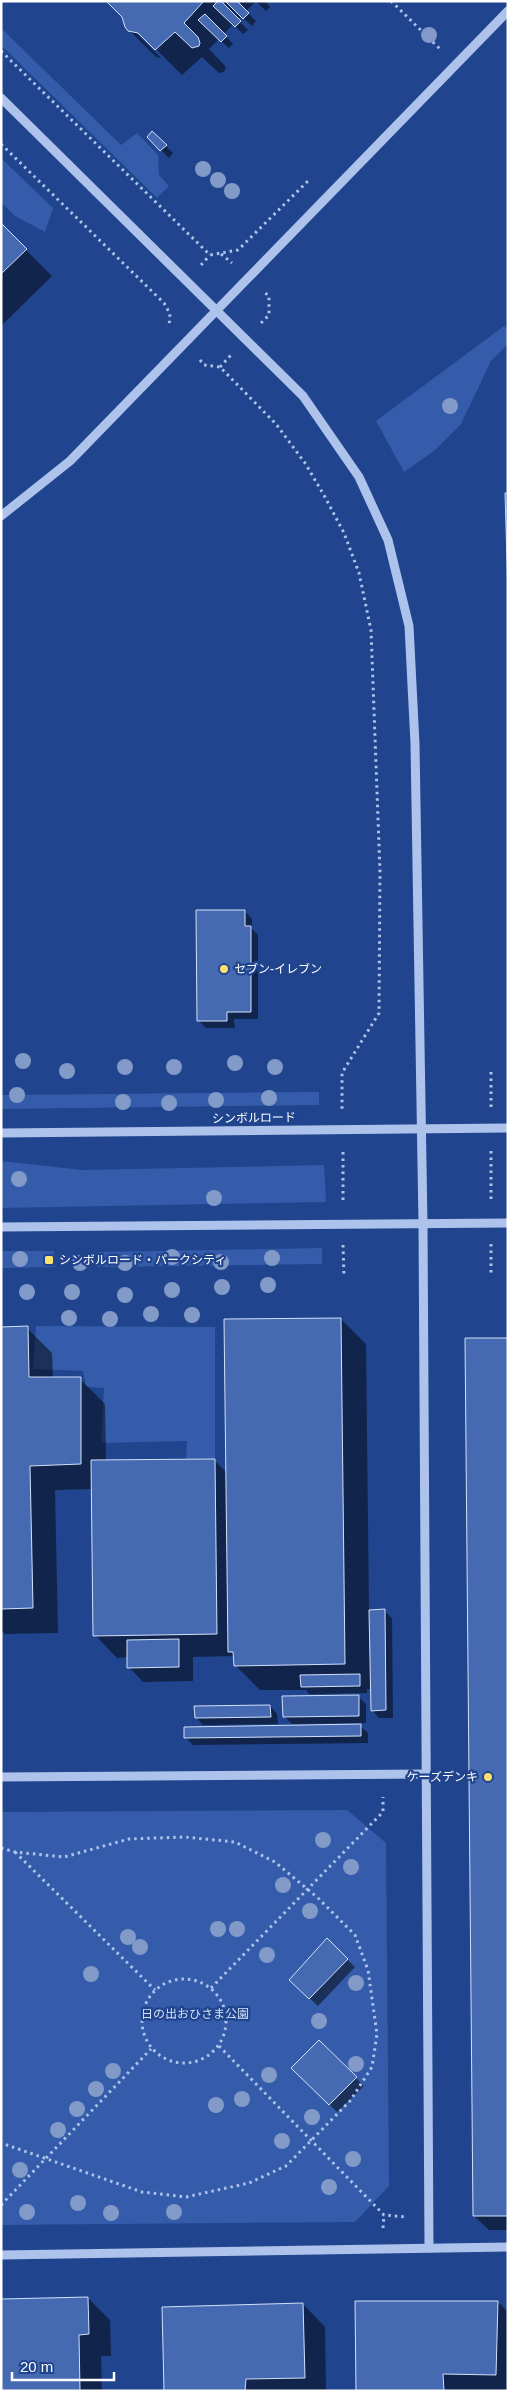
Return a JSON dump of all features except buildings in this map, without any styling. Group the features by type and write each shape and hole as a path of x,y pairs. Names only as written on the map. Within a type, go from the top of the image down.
{"street":[{"path":"1,516 70,461 508,11"},
{"path":"1,98 303,396 359,477 388,540 409,626 413,674 423,1224 429,2248"},
{"name":"シンボルロード","path":"1,1133 508,1128"},
{"path":"1,1227 508,1223"},
{"path":"1,1777 426,1774"},
{"path":"1,2255 508,2247"}],"path":[{"path":"391,1 440,49"},
{"path":"435,54 446,43"},
{"path":"1,51 210,255 238,250 316,173"},
{"path":"1,144 164,303 170,314 169,329 166,334"},
{"path":"183,343 204,365 220,367 276,424 305,463 344,533 359,573 371,630 380,872 379,1012 342,1073 344,1277"},
{"path":"491,1070 491,1275"},
{"path":"211,1988 383,1812 382,1774"},
{"path":"1,1848 15,1852 64,1857 129,1839 176,1837 235,1842 275,1862 308,1889 355,1934 368,1970 376,2034 372,2068 350,2101 286,2166 249,2183 186,2198 142,2192 46,2157 1,2143"},
{"path":"15,1852 155,1990"},
{"path":"182,1979 197,1981 211,1988 226,2010 227,2023 219,2046 210,2056 199,2062 186,2064 161,2057 151,2049 144,2038 142,2016 146,2002 155,1990 167,1982 182,1979"},
{"path":"219,2046 384,2215 429,2220"},
{"path":"1,2205 151,2049"}],"green space":[{"path":"1,28 121,145 137,133 158,155 159,175 169,186 157,198 1,45"},
{"path":"1,158 53,208 45,232 15,216 1,202"},
{"path":"504,326 508,330 508,344 491,361 461,424 434,451 404,472 376,421"},
{"path":"319,1092 319,1105 1,1109 1,1095"},
{"path":"1,1161 83,1170 324,1165 326,1202 1,1208"},
{"path":"322,1248 322,1264 98,1267 98,1252"},
{"path":"1,1251 54,1251 55,1267 1,1268"},
{"path":"36,1326 215,1327 215,1459 186,1459 187,1441 101,1443 104,1388 86,1387 83,1371 33,1369"},
{"name":"日の出おひさま公園","path":"347,1810 386,1843 389,2186 355,2222 1,2225 1,1812"}],"place":[{"name":"セブン-イレブン","path":"224,969"},
{"name":"シンボルロード・パークシティ","path":"49,1260"},
{"name":"ケーズデンキ","path":"488,1777"}]}
